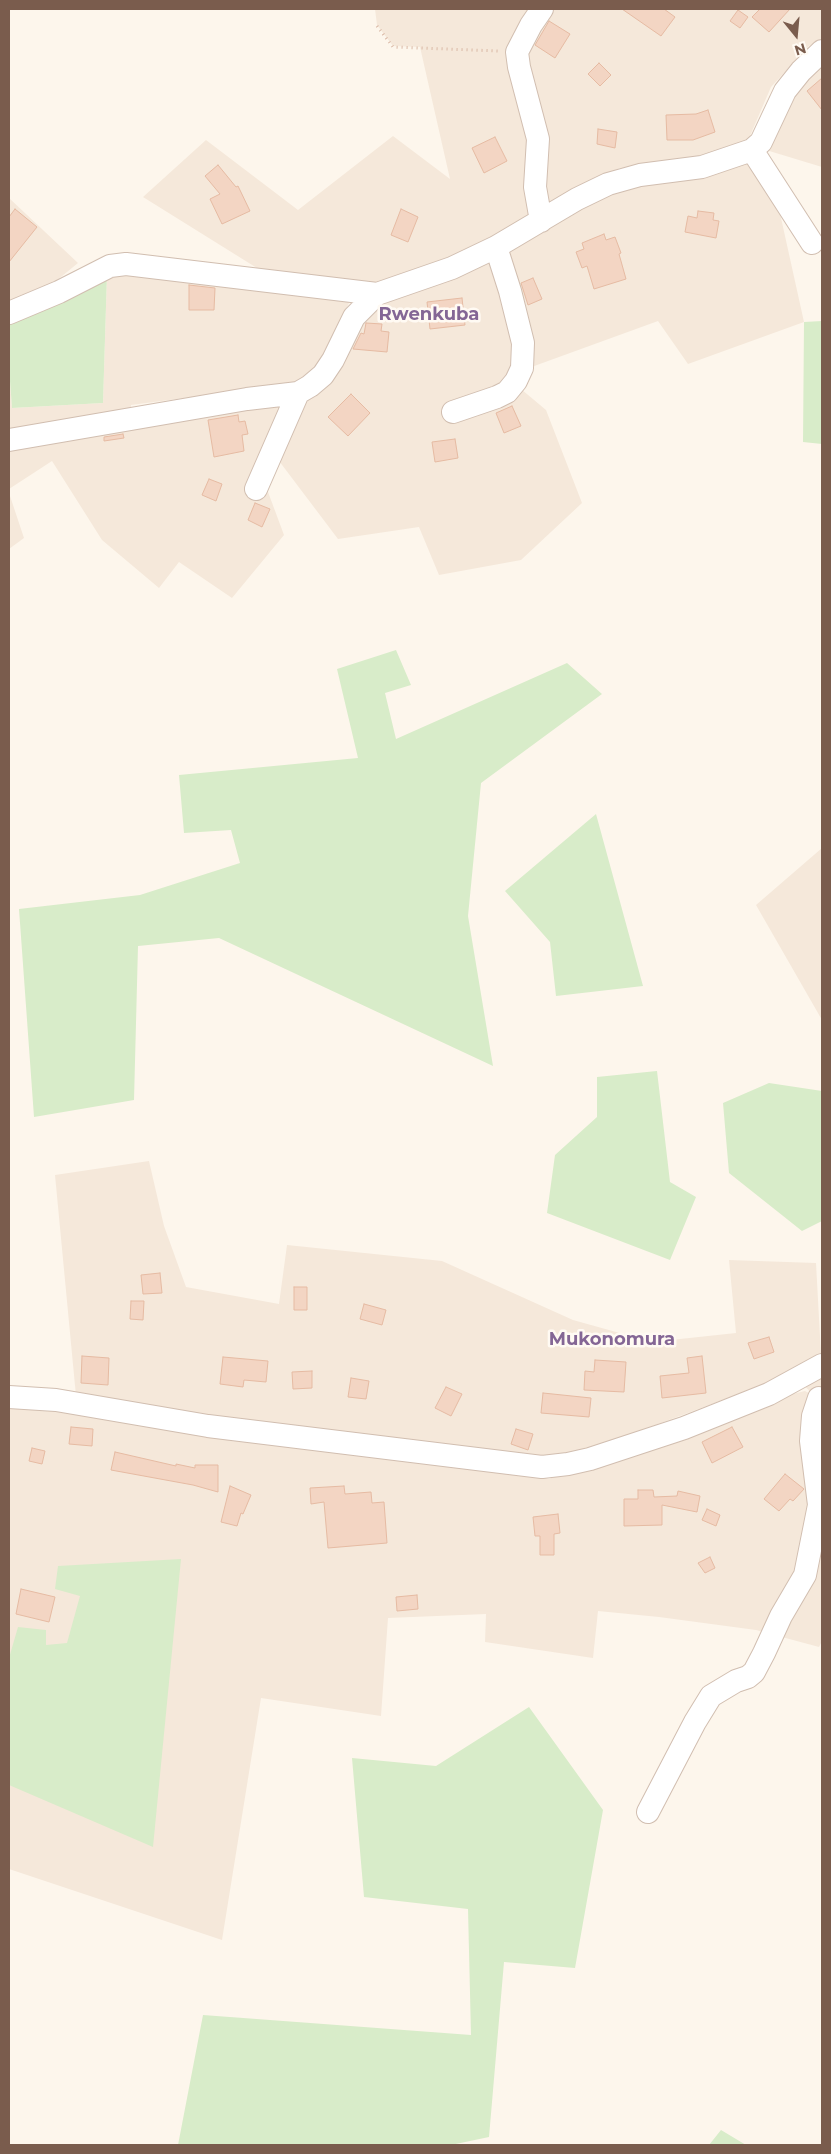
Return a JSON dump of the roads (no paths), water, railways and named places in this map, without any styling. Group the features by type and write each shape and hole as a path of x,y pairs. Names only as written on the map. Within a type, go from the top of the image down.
{"street":[{"path":"540,221 535,187 538,139 519,67 517,52 542,9"},
{"path":"9,440 247,398 298,393 310,386 322,375 333,360 354,317 377,294 452,268 496,248 578,199 621,179 702,167 752,150 761,142 784,91 801,70 822,51"},
{"path":"752,150 812,243"},
{"path":"453,412 507,392 516,382 522,368 523,343 510,291 496,248"},
{"path":"9,313 59,292 110,266 126,264 377,294"},
{"path":"256,489 298,393"},
{"path":"9,1397 56,1400 208,1426 542,1466 590,1459 653,1439 793,1383 822,1365"},
{"path":"648,1812 695,1722 711,1696 754,1672 781,1616 804,1575 819,1505 811,1441 813,1416 820,1399 793,1383"}],"district":[{"name":"Rwenkuba","path":"429,315"},
{"name":"Mukonomura","path":"612,1340"}]}
